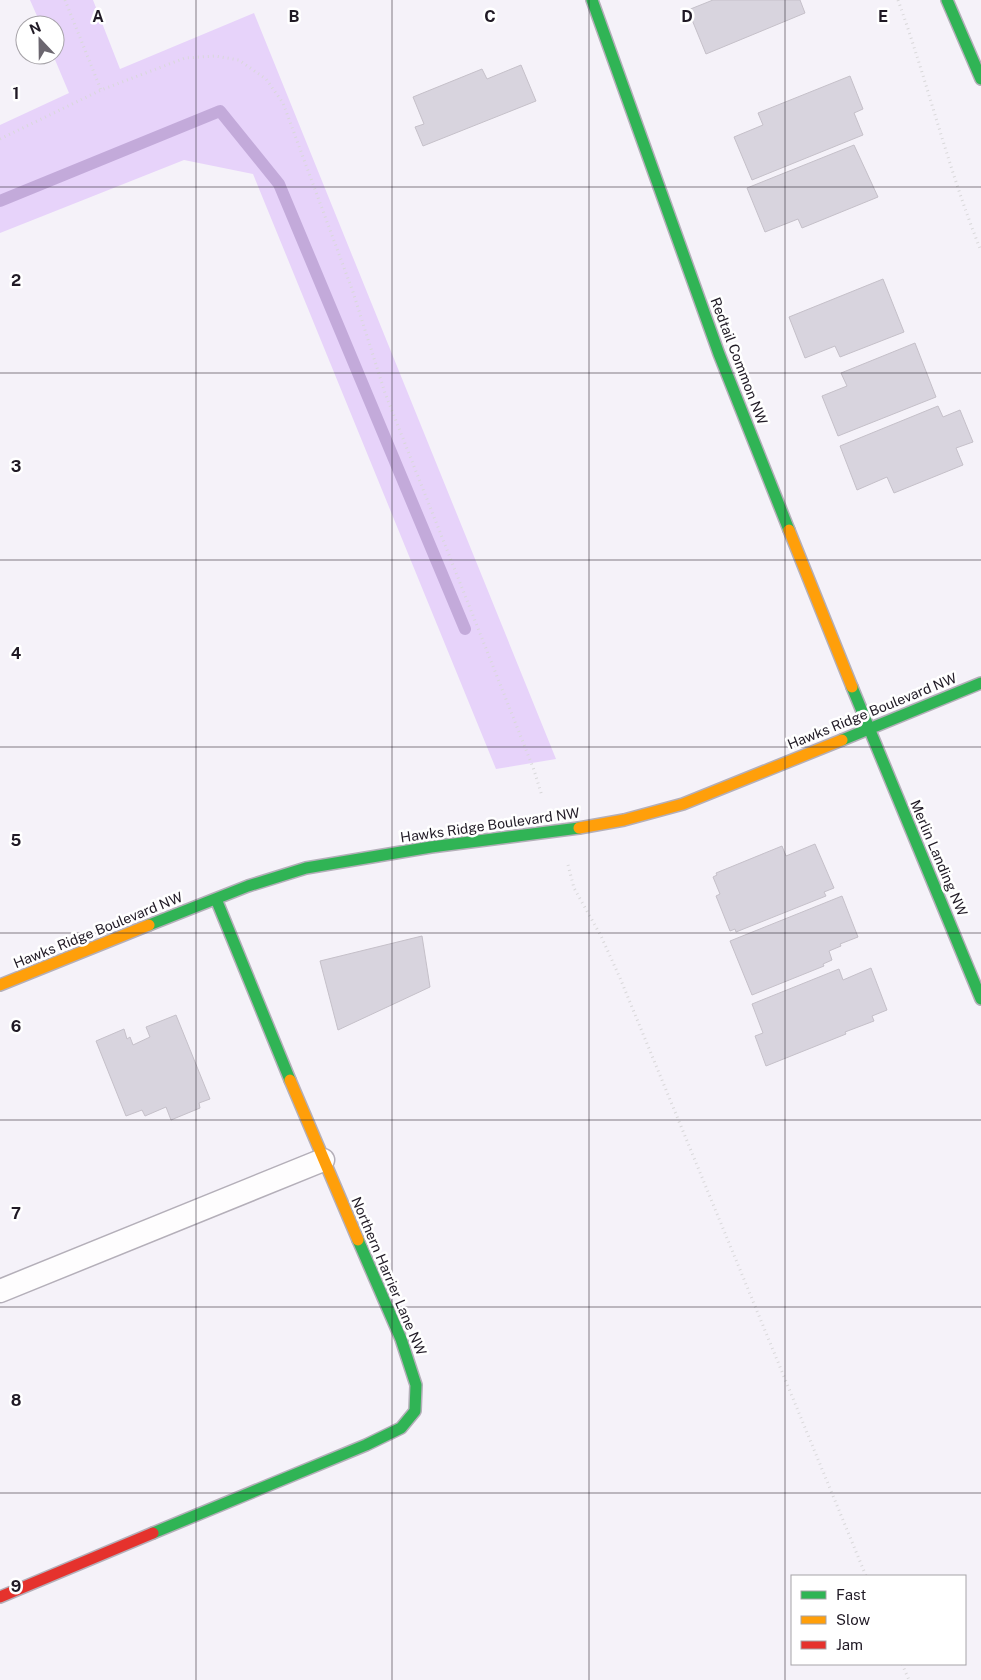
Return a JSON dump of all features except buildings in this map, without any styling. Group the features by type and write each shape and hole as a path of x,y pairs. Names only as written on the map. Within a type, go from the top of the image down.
{"street":[{"name":"Redtail Common NW","path":"592,0 719,354 869,729"},
{"path":"947,0 981,79"},
{"name":"Hawks Ridge Boulevard NW","path":"0,985 248,886 306,868 431,847 554,832 624,820 683,804 981,683"},
{"name":"Merlin Landing NW","path":"869,729 981,999"},
{"name":"Northern Harrier Lane NW","path":"0,1598 366,1445 401,1428 415,1411 416,1385 401,1339 323,1160 216,899"}],"lane":[{"path":"0,1291 323,1160"}],"path":[{"path":"65,0 101,90"},
{"path":"898,0 941,138 981,252"},
{"path":"0,139 101,90 185,58 215,56 239,60 266,78 283,103 353,292 385,393 534,770 541,793"},
{"path":"568,866 574,888 601,936 620,978 866,1575"},
{"path":"902,1665 909,1680"}],"shaded area":[{"path":"30,0 93,0 120,69 254,13 556,759 496,769 253,174 184,160 0,233 0,125 69,93 57,65 65,65 65,15 37,15"}],"waterway":[{"path":"0,201 220,111 279,184 465,629"}],"traffic: fast":[{"path":"592,0 719,354 789,530"},
{"path":"947,0 981,79"},
{"path":"842,740 981,683"},
{"path":"852,687 981,999"},
{"path":"149,925 248,886 306,868 431,847 579,828"},
{"path":"216,899 290,1080"},
{"path":"153,1533 366,1445 401,1428 415,1411 416,1385 401,1339 358,1240"}],"traffic: slow":[{"path":"789,530 852,687"},
{"path":"579,828 624,820 683,804 842,740"},
{"path":"0,985 149,925"},
{"path":"290,1080 358,1240"}],"traffic: jam":[{"path":"0,1597 153,1533"}]}
